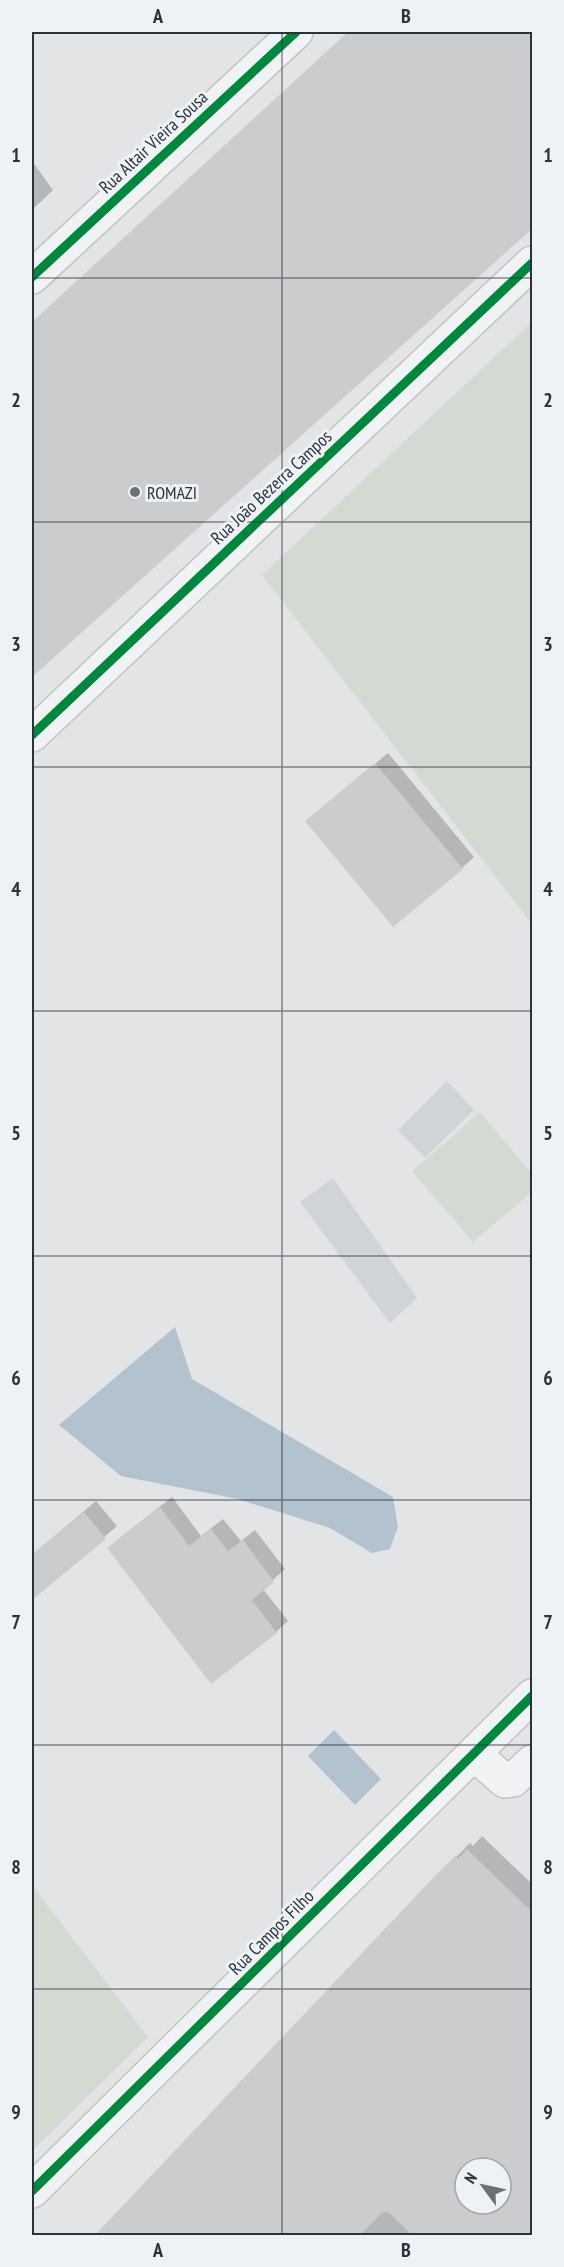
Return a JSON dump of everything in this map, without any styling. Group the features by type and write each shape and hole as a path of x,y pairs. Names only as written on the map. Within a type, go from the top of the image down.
{"street":[{"name":"Rua Altair Vieira Sousa","path":"32,277 296,32"},
{"name":"Rua João Bezerra Campos","path":"32,735 532,263"},
{"name":"Rua Campos Filho","path":"32,2191 532,1696"},
{"path":"474,1754 505,1781 513,1780 532,1762"}],"shaded area":[{"path":"532,322 532,924 262,575"},
{"path":"447,1081 474,1110 425,1158 398,1130"},
{"path":"480,1112 532,1174 532,1192 473,1242 412,1171"},
{"path":"333,1178 417,1298 390,1323 300,1202"},
{"path":"32,1885 148,2037 32,2151"}],"water":[{"path":"175,1327 192,1379 393,1497 398,1527 390,1549 372,1553 330,1528 238,1499 121,1476 59,1425"},
{"path":"334,1730 381,1779 355,1805 308,1756"}],"building":[{"name":"ROMAZI","path":"348,32 532,32 532,229 32,677 32,322"},
{"path":"375,763 463,869 393,927 305,821"},
{"path":"160,1507 189,1546 211,1529 228,1551 243,1540 274,1582 252,1600 277,1633 211,1684 107,1548"},
{"path":"84,1512 106,1539 32,1600 32,1555"},
{"path":"467,1849 532,1912 532,2235 412,2235 387,2211 383,2212 360,2235 95,2235 434,1877 455,1856 458,1859"}],"cycle path":[{"path":"32,277 296,32"},
{"path":"32,735 532,263"},
{"path":"32,2191 532,1696"}],"place":[{"name":"ROMAZI","path":"135,492"}]}
